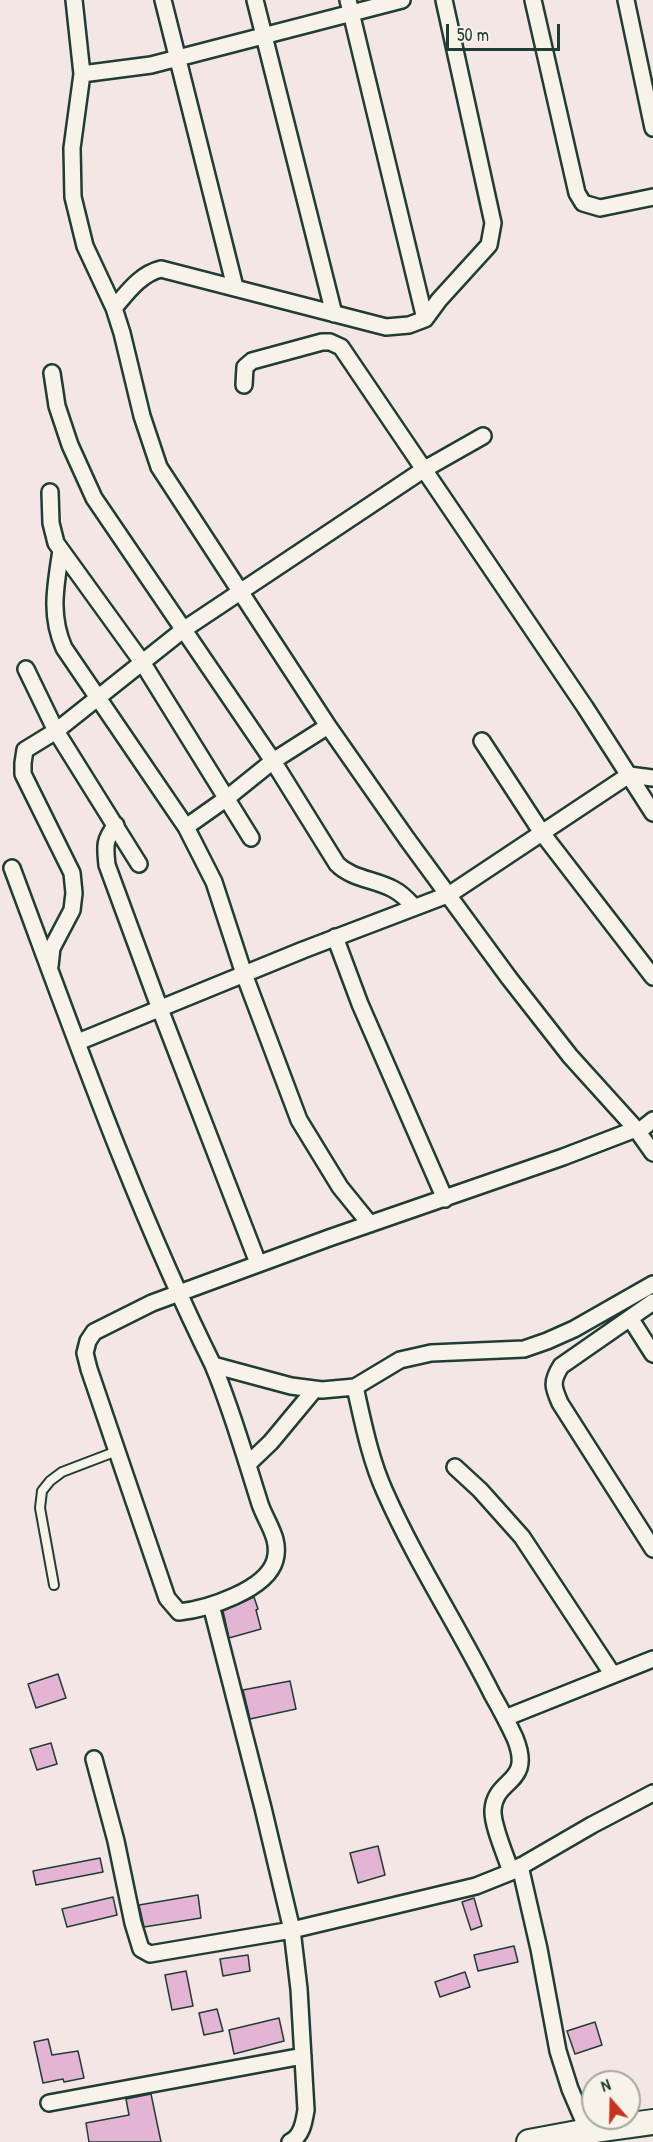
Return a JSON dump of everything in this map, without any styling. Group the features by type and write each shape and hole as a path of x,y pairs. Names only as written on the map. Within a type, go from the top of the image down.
{"highway":[{"path":"529,2142 653,2122"}],"street":[{"path":"74,0 82,74 72,148 73,197 85,246 114,308 122,333 142,416 159,467 328,726 407,839 450,894 509,978 570,1056 637,1130 653,1153"},
{"path":"163,0 235,287"},
{"path":"255,0 334,314"},
{"path":"82,74 177,58 264,35 350,6 402,0"},
{"path":"114,308 141,279 151,271 161,269 386,327 409,325 425,319 489,244 493,223 444,0"},
{"path":"533,0 577,193 583,203 600,208 653,197"},
{"path":"626,0 653,128"},
{"path":"350,6 425,319"},
{"path":"244,386 245,367 252,361 322,342 330,342 341,347 585,707 653,813"},
{"path":"52,373 57,406 70,445 94,498 273,761 337,864 343,870 392,888 414,907"},
{"path":"50,969 52,948 72,910 74,893 72,873 23,774 26,750 56,731 183,630 423,470 483,436"},
{"path":"50,492 51,524 56,543 142,662 251,838"},
{"path":"61,550 53,602 57,632 64,648 186,827 214,882 244,974 299,1120 340,1187 370,1224"},
{"path":"26,669 56,731 139,864"},
{"path":"186,827 273,761 328,726"},
{"path":"482,741 542,833 653,977"},
{"path":"78,1042 336,937 450,894 629,775 653,778"},
{"path":"116,825 107,837 105,849 107,865 159,1009 258,1263"},
{"path":"12,868 177,1293 213,1365 227,1400 261,1506 278,1549 274,1563 256,1584 211,1605 178,1612 167,1598 89,1369 85,1353 88,1341 94,1332 177,1293 637,1130 653,1120"},
{"path":"336,937 360,1004 445,1199"},
{"path":"213,1365 291,1386 315,1389 355,1387 400,1360 431,1353 524,1348 547,1341 574,1329 653,1284"},
{"path":"653,1302 561,1366 555,1377 554,1388 560,1403 653,1549"},
{"path":"630,1318 653,1354"},
{"path":"355,1387 368,1445 384,1491 515,1739 521,1764 519,1771 495,1800 493,1811 495,1823 515,1869 539,1949 558,2050 570,2089 588,2131"},
{"path":"248,1464 271,1442 315,1389"},
{"path":"454,1467 480,1490 522,1537 613,1675"},
{"path":"211,1605 292,1930 299,1989 306,2110 303,2127 295,2140 290,2142"},
{"path":"505,1718 653,1659"},
{"path":"94,1759 116,1841 133,1923 142,1952 150,1954 292,1930 476,1886 515,1869 653,1793"},
{"path":"50,2103 303,2056"}],"lane":[{"path":"54,1585 40,1508 42,1491 62,1472 117,1451"}],"building":[{"path":"254,1597 261,1629 229,1638 223,1611"},
{"path":"58,1674 66,1698 36,1708 28,1684"},
{"path":"290,1681 296,1709 250,1719 243,1690"},
{"path":"51,1743 57,1764 37,1770 30,1749"},
{"path":"378,1846 385,1875 358,1883 350,1853"},
{"path":"100,1858 103,1872 36,1885 33,1871"},
{"path":"198,1895 201,1918 144,1927 139,1905"},
{"path":"113,1897 117,1915 67,1927 62,1909"},
{"path":"474,1898 482,1926 471,1930 462,1902"},
{"path":"514,1946 518,1962 478,1971 474,1955"},
{"path":"248,1955 250,1971 223,1976 220,1959"},
{"path":"186,1971 193,2006 172,2010 165,1975"},
{"path":"465,1972 470,1987 440,1997 435,1982"},
{"path":"217,2009 223,2031 204,2035 199,2013"},
{"path":"279,2018 284,2041 234,2054 229,2030"},
{"path":"595,2022 602,2045 575,2054 567,2031"},
{"path":"48,2039 52,2055 78,2051 84,2078 43,2083 34,2042"},
{"path":"151,2094 161,2142 89,2142 86,2123 129,2115 126,2099"}]}
